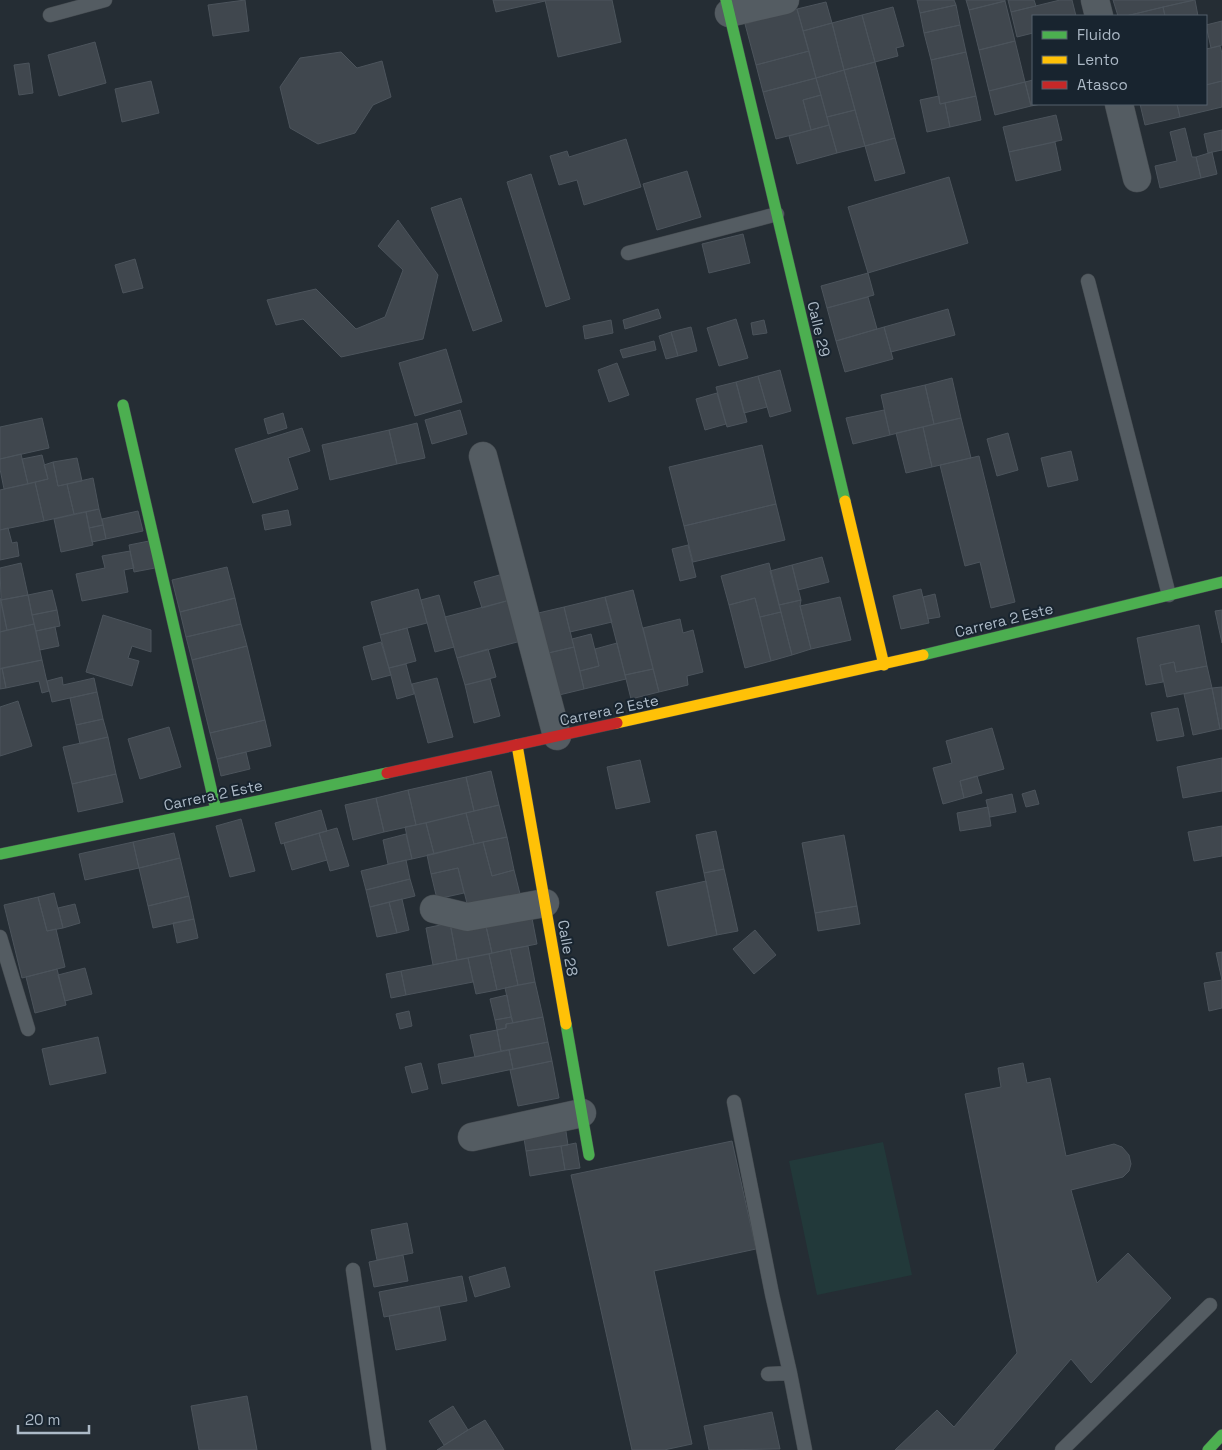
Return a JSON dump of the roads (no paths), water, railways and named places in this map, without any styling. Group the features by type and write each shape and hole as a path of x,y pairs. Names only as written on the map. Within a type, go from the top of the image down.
{"main road":[{"name":"Calle 29","path":"727,7 884,665"},
{"path":"123,405 216,810"},
{"name":"Carrera 2 Este","path":"0,854 216,810 884,665 1222,582"},
{"name":"Calle 28","path":"517,745 589,1156"},
{"path":"1208,1450 1222,1436"}],"street":[{"path":"727,7 785,0"},
{"path":"1096,0 1099,15"},
{"path":"1120,105 1136,178"},
{"path":"483,456 557,736"},
{"path":"434,909 467,917 545,903"},
{"path":"472,1137 582,1113"}],"lane":[{"path":"50,15 105,0"},
{"path":"628,253 777,214"},
{"path":"1088,281 1169,596"},
{"path":"0,936 28,1029"},
{"path":"734,1102 805,1450"},
{"path":"353,1270 379,1450"},
{"path":"1062,1450 1210,1305"},
{"path":"768,1374 790,1373"}]}
